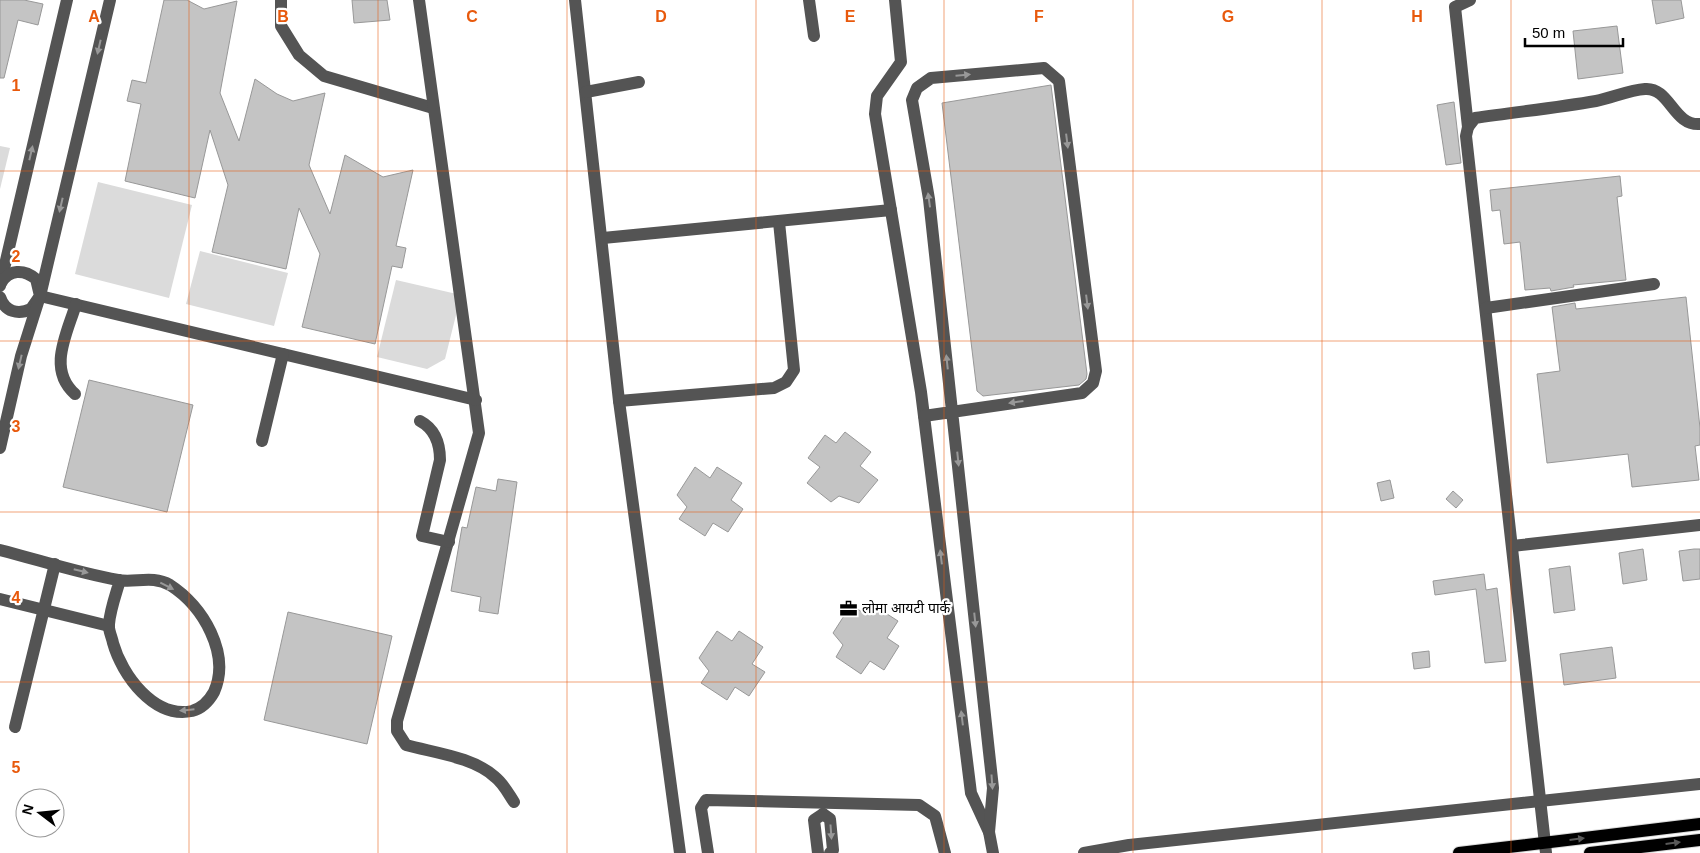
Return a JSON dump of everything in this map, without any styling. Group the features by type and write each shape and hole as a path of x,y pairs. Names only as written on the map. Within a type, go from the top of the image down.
{"main road":[{"path":"1459,853 1545,848 1700,824"},
{"path":"1590,853 1700,840"}],"street":[{"path":"0,286 68,0"},
{"path":"0,448 21,356 40,296 110,0"},
{"path":"281,0 281,26 299,56 324,76 433,108"},
{"path":"419,0 476,400 479,433 397,721 397,731 406,745 487,770 497,778 514,802"},
{"path":"575,0 603,238 619,401 680,853"},
{"path":"809,0 814,36"},
{"path":"895,0 901,62 877,96 875,114 924,416 971,793 989,832 993,853"},
{"path":"1470,0 1455,7 1468,127 1466,136 1545,848"},
{"path":"924,416 952,410 1082,392 1093,383 1096,371 1060,81 1044,68 931,78 918,88 912,100 930,199 952,410 993,788 989,832"},
{"path":"586,92 639,82"},
{"path":"1468,127 1475,118 1598,100 1646,89 1655,91 1665,99 1684,120 1700,124"},
{"path":"603,238 892,210"},
{"path":"619,401 774,388 786,382 794,370 779,222"},
{"path":"0,286 6,276 18,271 25,272 36,279 40,296 32,309 18,312 5,307 0,297"},
{"path":"1486,308 1654,284"},
{"path":"40,296 476,400"},
{"path":"75,394 68,387 59,367 76,304"},
{"path":"262,441 283,354"},
{"path":"420,421 429,426 435,434 440,449 440,460 422,536 449,542"},
{"path":"1512,546 1700,526"},
{"path":"0,550 120,580 147,578 169,585 190,603 211,632 219,655 219,680 209,703 193,711 172,711 148,699 132,680 117,658 109,626 120,580"},
{"path":"15,727 55,564"},
{"path":"0,599 109,626"},
{"path":"1084,853 1129,846 1700,784"},
{"path":"708,853 701,808 706,800 823,808 919,805 935,816 945,853"},
{"path":"818,853 814,820 823,808"},
{"path":"823,808 830,819 833,850 830,853"}],"shaded area":[{"path":"0,146 10,148 0,189"},
{"path":"98,182 192,205 169,298 75,274"},
{"path":"200,251 288,273 274,326 186,304"},
{"path":"396,280 461,295 445,359 427,369 377,357"}],"building":[{"path":"0,0 24,0 43,4 38,25 18,20 4,78 0,78"},
{"path":"164,0 187,0 204,9 237,1 220,93 239,141 255,79 277,94 293,101 325,93 309,165 330,214 345,155 383,177 413,170 396,246 406,248 402,268 392,266 375,344 302,327 320,254 299,208 286,269 212,252 228,185 210,130 195,198 125,181 141,104 127,101 132,80 146,83"},
{"path":"352,0 387,0 390,20 354,23"},
{"path":"1652,0 1681,0 1684,18 1656,24"},
{"path":"1617,26 1623,73 1578,79 1573,31"},
{"path":"1051,85 1087,374 1086,379 1079,385 983,396 977,391 942,103"},
{"path":"1454,102 1461,163 1446,165 1437,105"},
{"path":"1620,176 1622,196 1617,197 1626,280 1573,285 1574,287 1551,291 1550,288 1525,290 1520,242 1504,244 1500,210 1492,211 1490,190"},
{"path":"1686,297 1700,428 1700,445 1695,446 1699,480 1632,487 1628,454 1547,463 1537,374 1560,371 1552,307 1575,303 1576,309"},
{"path":"89,380 193,405 167,512 63,487"},
{"path":"845,432 871,452 860,466 878,480 859,503 839,496 831,502 807,483 820,467 808,458 825,435 836,443"},
{"path":"695,467 710,478 717,467 742,483 731,500 743,509 728,532 713,523 705,536 679,519 687,507 677,495"},
{"path":"498,479 517,482 498,614 479,611 481,597 451,591 462,527 467,528 476,487 496,491"},
{"path":"1390,480 1394,498 1381,501 1377,483"},
{"path":"1453,491 1463,500 1456,508 1446,499"},
{"path":"1643,549 1647,580 1623,584 1619,553"},
{"path":"1700,549 1700,579 1683,581 1679,551"},
{"path":"1570,566 1575,610 1554,613 1549,569"},
{"path":"1484,574 1486,590 1497,588 1506,661 1485,663 1476,589 1435,595 1433,581"},
{"path":"851,605 867,615 873,605 898,621 887,638 899,646 884,670 870,661 861,674 836,657 843,645 833,633"},
{"path":"288,612 392,636 367,744 264,720"},
{"path":"717,631 732,641 739,631 763,647 752,664 765,672 749,696 735,687 727,700 701,683 709,671 699,658"},
{"path":"1612,647 1616,678 1564,685 1560,654"},
{"path":"1429,651 1430,667 1414,669 1412,653"}],"place":[{"name":"लोमा आयटी पार्क","path":"848,608"}]}
